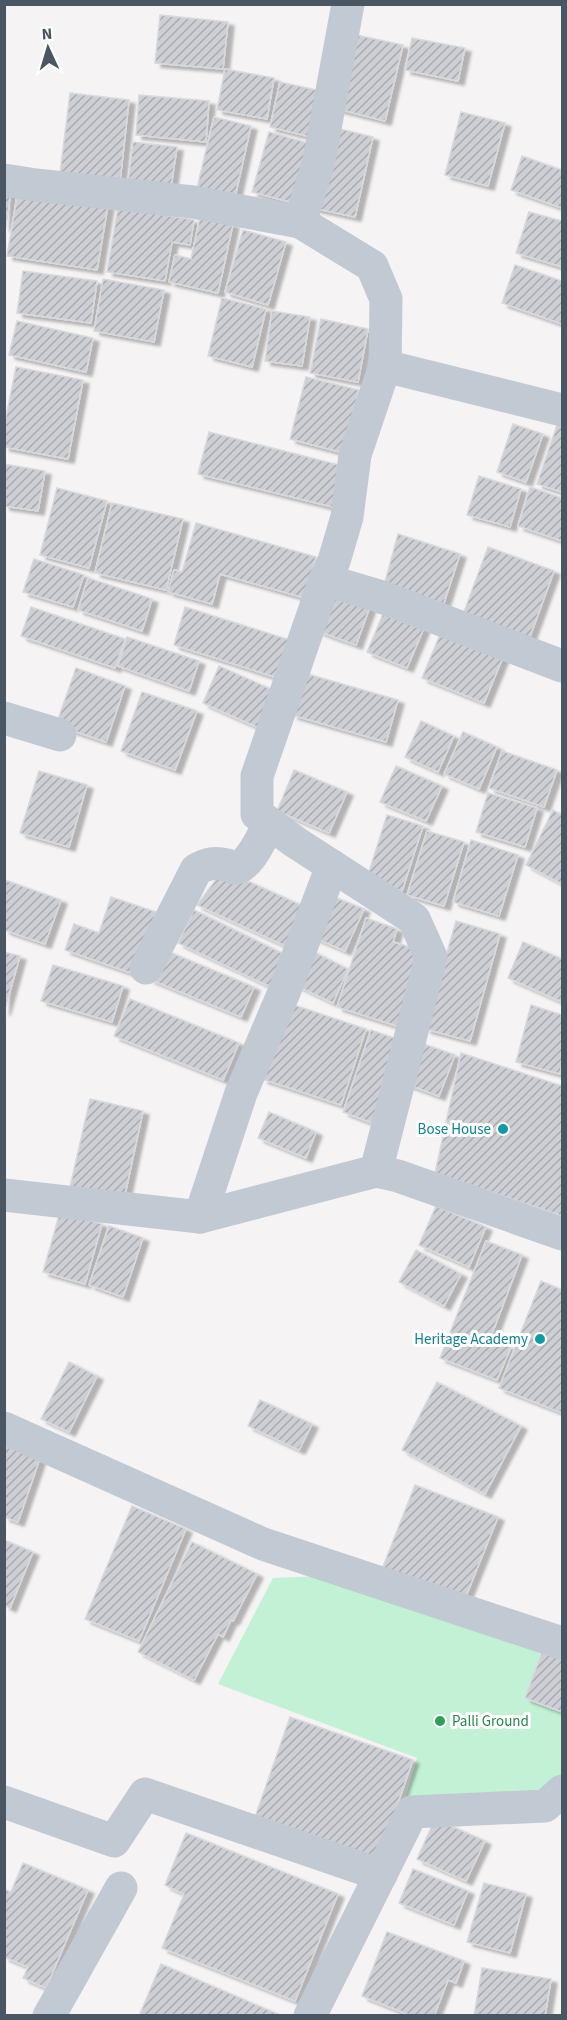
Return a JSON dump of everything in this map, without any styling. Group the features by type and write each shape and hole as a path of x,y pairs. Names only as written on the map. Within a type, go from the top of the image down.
{"street":[{"path":"300,222 319,161 348,4"},
{"path":"4,180 194,202 300,222 372,266 386,299 385,366 356,454 347,517 334,561 325,580 257,776 257,814 414,919 431,957 375,1171"},
{"path":"385,366 562,410"},
{"path":"325,580 380,596 562,666"},
{"path":"4,718 60,735"},
{"path":"146,968 196,870 204,865 218,863 237,868 243,865 250,858 269,823"},
{"path":"200,1217 241,1093 285,990 332,866"},
{"path":"4,1196 200,1217 375,1171 398,1176 562,1234"},
{"path":"4,1428 263,1544 562,1643"},
{"path":"309,2016 412,1812 545,1806 562,1791"},
{"path":"4,1802 114,1841 145,1794 381,1875"},
{"path":"49,2016 121,1888"}],"green space":[{"name":"Palli Ground","path":"323,1576 562,1657 562,1773 534,1794 404,1803 417,1758 218,1684 273,1578"}],"building":[{"path":"160,15 228,22 223,69 155,63"},
{"path":"352,34 403,45 385,121 334,108"},
{"path":"412,38 465,48 458,81 405,70"},
{"path":"225,69 274,78 267,119 217,110"},
{"path":"280,82 330,93 319,139 270,127"},
{"path":"70,93 129,100 120,181 60,173"},
{"path":"139,95 209,101 206,142 136,135"},
{"path":"461,112 505,123 488,186 445,175"},
{"path":"214,117 251,126 235,197 197,188"},
{"path":"332,127 373,137 355,217 313,208"},
{"path":"269,132 315,145 298,204 252,192"},
{"path":"133,142 177,147 171,187 128,182"},
{"path":"522,156 562,170 562,208 511,190"},
{"path":"4,188 11,189 6,227 4,227"},
{"path":"18,191 108,205 97,270 7,256"},
{"path":"118,207 194,220 190,245 172,242 165,281 107,272"},
{"path":"529,212 562,221 562,267 516,253"},
{"path":"200,217 233,224 218,293 169,282 175,255 191,259"},
{"path":"243,230 286,242 268,305 225,292"},
{"path":"515,265 562,281 562,324 502,303"},
{"path":"23,271 97,281 91,323 17,313"},
{"path":"103,279 164,290 154,342 94,331"},
{"path":"222,298 266,309 252,367 208,356"},
{"path":"272,311 310,317 302,366 265,361"},
{"path":"321,319 368,329 358,382 310,373"},
{"path":"17,321 93,338 86,372 9,355"},
{"path":"16,367 83,380 68,459 4,447 4,427"},
{"path":"306,377 359,390 344,453 290,439"},
{"path":"560,416 562,417 562,492 537,484"},
{"path":"513,424 543,434 526,482 497,472"},
{"path":"209,432 343,466 333,507 198,474"},
{"path":"4,464 45,471 38,511 4,506"},
{"path":"479,476 521,489 510,527 467,515"},
{"path":"530,487 562,498 562,541 518,526"},
{"path":"57,488 107,501 89,568 40,555"},
{"path":"112,503 183,519 166,590 95,573"},
{"path":"196,523 316,557 305,598 220,574 212,604 168,592 174,570 182,572"},
{"path":"398,534 460,554 440,615 383,589"},
{"path":"488,547 554,571 528,642 462,617"},
{"path":"34,559 84,575 73,607 23,592"},
{"path":"88,578 152,599 142,631 78,610"},
{"path":"333,591 371,604 356,645 318,631"},
{"path":"31,607 125,639 115,668 21,636"},
{"path":"185,607 293,641 281,679 174,645"},
{"path":"386,607 426,623 407,668 367,652"},
{"path":"441,632 503,657 484,703 422,678"},
{"path":"127,637 199,661 189,691 118,666"},
{"path":"219,666 275,691 259,728 203,703"},
{"path":"76,668 125,686 106,742 56,725"},
{"path":"304,673 398,700 386,742 292,715"},
{"path":"142,692 197,711 175,770 121,751"},
{"path":"421,721 454,736 438,772 405,757"},
{"path":"463,732 497,747 479,789 444,774"},
{"path":"502,751 557,770 544,807 489,788"},
{"path":"396,766 442,786 426,821 380,802"},
{"path":"294,770 347,792 329,833 277,811"},
{"path":"39,771 87,785 69,847 20,833"},
{"path":"488,793 537,808 525,847 476,832"},
{"path":"553,810 562,815 562,884 526,865"},
{"path":"387,815 423,826 402,891 366,881"},
{"path":"427,831 464,842 444,906 407,895"},
{"path":"471,840 518,855 499,916 453,902"},
{"path":"223,870 310,909 292,949 197,905"},
{"path":"5,880 61,900 45,944 4,930"},
{"path":"332,896 364,909 345,951 313,937"},
{"path":"111,897 156,912 134,974 65,950 74,924 99,933"},
{"path":"194,910 290,957 275,989 178,943"},
{"path":"366,918 397,929 393,942 421,950 397,1026 337,1007"},
{"path":"456,921 500,934 470,1041 425,1029"},
{"path":"523,942 562,959 562,1002 508,978"},
{"path":"162,949 254,987 241,1017 149,979"},
{"path":"308,949 348,969 333,1003 291,983"},
{"path":"4,952 20,956 4,1012"},
{"path":"53,965 123,986 112,1022 41,1001"},
{"path":"130,999 239,1043 223,1080 114,1036"},
{"path":"288,1003 366,1029 341,1105 262,1079"},
{"path":"531,1005 562,1015 560,1074 516,1062"},
{"path":"371,1030 403,1041 375,1124 343,1112"},
{"path":"421,1043 455,1055 439,1096 406,1084"},
{"name":"Bose House","path":"461,1053 562,1086 562,1216 435,1173"},
{"path":"90,1099 143,1111 124,1199 70,1187"},
{"path":"269,1112 316,1132 306,1158 258,1138"},
{"path":"436,1206 486,1227 469,1267 419,1245"},
{"path":"60,1212 102,1224 85,1284 43,1272"},
{"path":"109,1226 143,1238 123,1297 89,1285"},
{"path":"486,1241 522,1255 490,1339 511,1347 497,1380 440,1358"},
{"path":"416,1250 461,1274 444,1306 399,1282"},
{"name":"Heritage Academy","path":"541,1281 562,1290 562,1413 499,1388"},
{"path":"69,1362 97,1376 69,1432 41,1419"},
{"path":"437,1382 521,1426 485,1494 402,1450"},
{"path":"260,1400 312,1424 299,1450 248,1426"},
{"path":"4,1446 40,1458 18,1522 4,1517"},
{"path":"415,1485 498,1517 464,1601 382,1569"},
{"path":"132,1506 186,1529 139,1641 85,1619"},
{"path":"4,1540 33,1552 10,1608 4,1605"},
{"path":"192,1542 257,1574 233,1621 231,1620 223,1637 218,1634 194,1680 138,1652"},
{"path":"542,1652 562,1659 562,1712 525,1698"},
{"path":"290,1717 413,1760 378,1860 255,1817"},
{"path":"435,1819 485,1841 466,1881 417,1859"},
{"path":"186,1833 338,1894 295,2001 162,1948 184,1894 165,1885"},
{"path":"23,1863 88,1890 46,1988 23,1978 28,1967 4,1957 4,1889 11,1892"},
{"path":"413,1869 468,1891 454,1925 399,1903"},
{"path":"484,1883 526,1894 510,1953 467,1942"},
{"path":"387,1932 464,1961 456,1983 448,1980 434,2016 412,2016 362,1996"},
{"path":"161,1964 280,2015 139,2016"},
{"path":"482,1968 551,1979 545,2016 474,2016"}],"place":[{"name":"Bose House","path":"503,1129"},
{"name":"Heritage Academy","path":"540,1339"},
{"name":"Palli Ground","path":"440,1721"}]}
